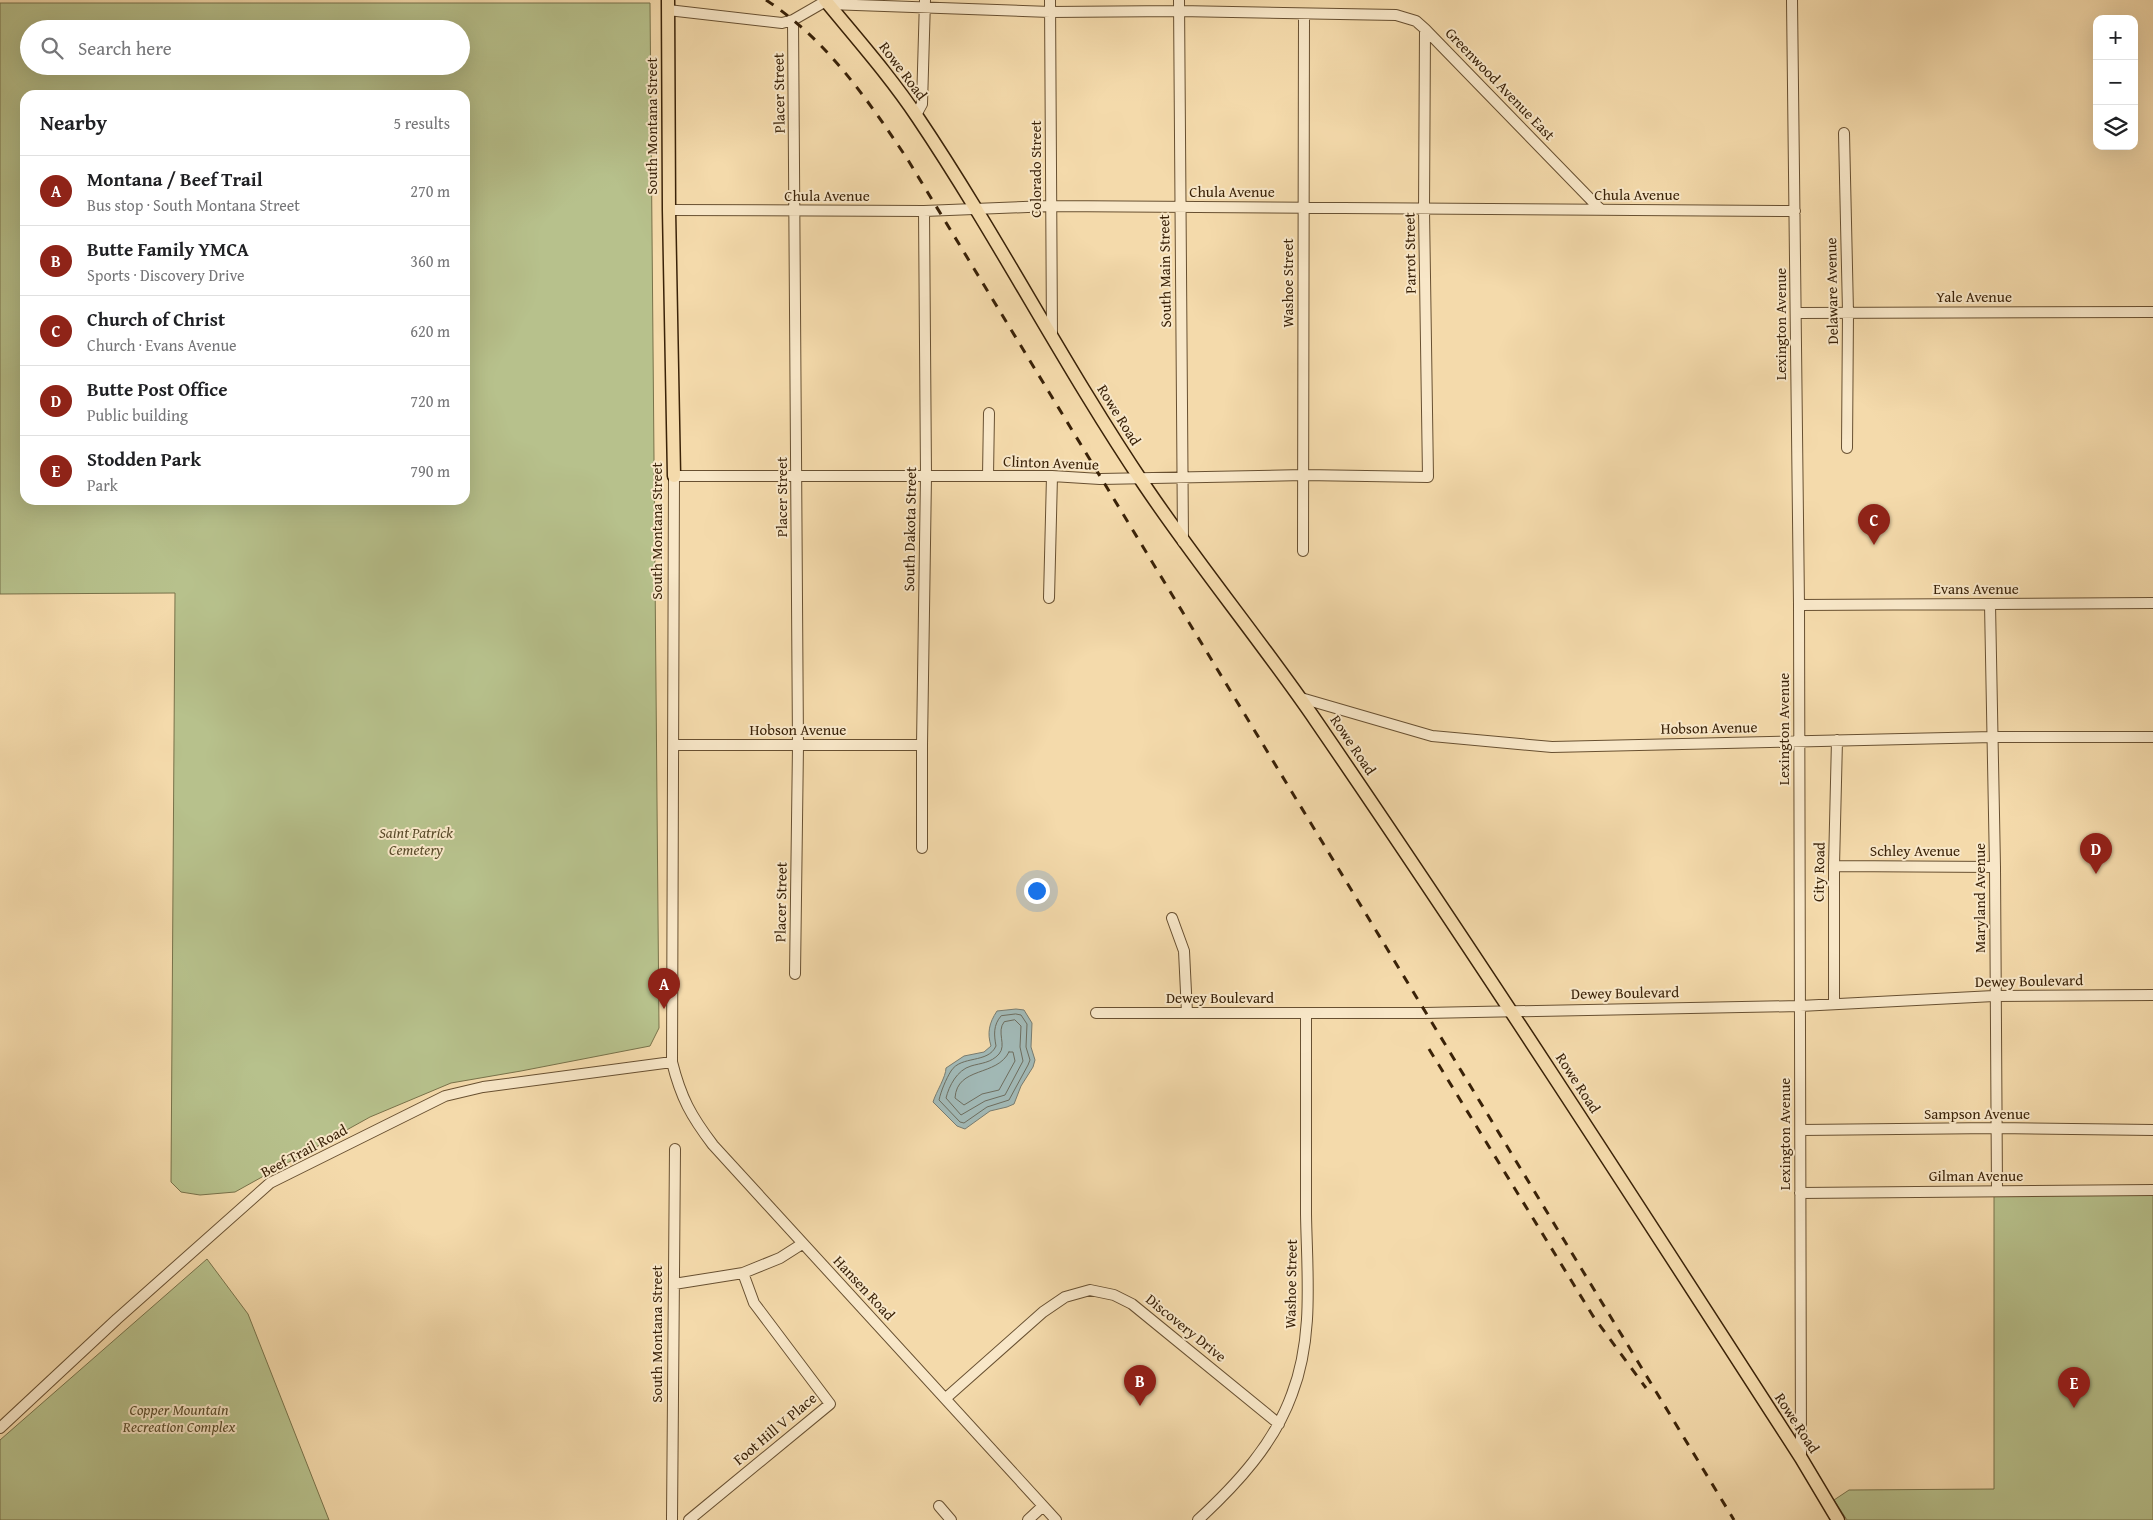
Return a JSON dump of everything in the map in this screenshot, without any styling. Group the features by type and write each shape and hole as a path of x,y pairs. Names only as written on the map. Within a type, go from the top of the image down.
{"main road":[{"name":"Rowe Road","path":"827,2 865,48 916,116 1140,479 1183,543 1301,698 1435,894 1800,1458 1838,1520"},
{"name":"South Montana Street","path":"668,5 669,210 674,476"}],"street":[{"name":"Colorado Street","path":"1050,0 1052,338"},
{"name":"Lexington Avenue","path":"1792,0 1799,605 1800,1458"},
{"name":"Greenwood Avenue East","path":"827,2 925,4 1050,12 1179,5 1304,14 1396,16 1416,21 1601,210"},
{"path":"668,5 774,22 793,20 827,2"},
{"path":"916,116 922,104 925,4"},
{"name":"South Main Street","path":"1179,5 1183,543"},
{"name":"Washoe Street","path":"1303,551 1304,14"},
{"name":"Placer Street","path":"793,20 798,745 795,974"},
{"name":"Parrot Street","path":"1425,29 1424,210 1428,477"},
{"name":"Delaware Avenue","path":"1844,133 1848,312 1847,448"},
{"name":"Chula Avenue","path":"669,210 924,211 1051,206 1795,211"},
{"name":"South Dakota Street","path":"922,848 926,476 924,211"},
{"name":"Yale Avenue","path":"1796,313 2153,312"},
{"path":"988,476 989,413"},
{"name":"Clinton Avenue","path":"674,476 1052,476 1100,479 1304,475 1428,477"},
{"name":"South Montana Street","path":"672,1062 674,476"},
{"path":"1049,598 1052,476"},
{"name":"Evans Avenue","path":"1799,605 2153,603"},
{"name":"Maryland Avenue","path":"1990,604 1995,867 1994,996 1997,1191"},
{"name":"Hobson Avenue","path":"1301,698 1432,736 1543,746 1837,740 2153,737"},
{"name":"City Road","path":"1834,1003 1834,866 1837,740"},
{"name":"Hobson Avenue","path":"674,745 922,745"},
{"name":"Schley Avenue","path":"1834,866 1995,867"},
{"path":"1172,918 1184,951 1187,1013"},
{"name":"Dewey Boulevard","path":"1096,1013 1306,1013 1800,1006 1994,996 2153,995"},
{"name":"Washoe Street","path":"1198,1520 1252,1465 1279,1424 1304,1359 1307,1322 1306,1013"},
{"name":"Hansen Road","path":"672,1062 681,1093 692,1117 713,1146 1056,1520"},
{"name":"Beef Trail Road","path":"0,1428 121,1315 270,1183 445,1096 483,1087 672,1062"},
{"name":"Sampson Avenue","path":"1801,1130 1995,1128 2153,1130"},
{"name":"South Montana Street","path":"672,1520 675,1148"},
{"name":"Gilman Avenue","path":"1800,1193 2153,1190"},
{"path":"674,1284 743,1273 780,1258 802,1244"},
{"name":"Foot Hill V Place","path":"689,1520 830,1404 754,1303 743,1273"},
{"name":"Discovery Drive","path":"946,1398 1043,1312 1065,1297 1090,1290 1114,1295 1132,1304 1279,1424"},
{"path":"939,1506 951,1520"},
{"path":"1028,1520 1043,1506"}],"green space":[{"name":"Saint Patrick Cemetery","path":"0,3 650,3 659,1028 650,1046 451,1083 370,1117 235,1192 200,1195 181,1192 171,1182 175,593 0,594"},
{"path":"1994,1195 2153,1195 2153,1520 1847,1520 1834,1500 1849,1490 1994,1489"},
{"name":"Copper Mountain Recreation Complex","path":"207,1259 248,1314 329,1520 0,1520 0,1440"}],"water":[{"path":"1024,1010 1032,1023 1031,1047 1035,1060 1033,1067 1021,1086 1014,1104 990,1111 965,1129 957,1126 933,1102 946,1068 964,1056 984,1052 991,1046 990,1028 997,1011"}],"railway":[{"path":"766,0 808,33 845,72 878,115 908,160 1734,1520"},
{"path":"1429,1049 1593,1316 1646,1388"}],"place":[{"name":"Church of Christ","path":"1874,545"},
{"name":"Butte Post Office","path":"2096,874"},
{"name":"Montana / Beef Trail","path":"664,1009"},
{"name":"Butte Family YMCA","path":"1140,1406"},
{"name":"Stodden Park","path":"2074,1408"}]}
